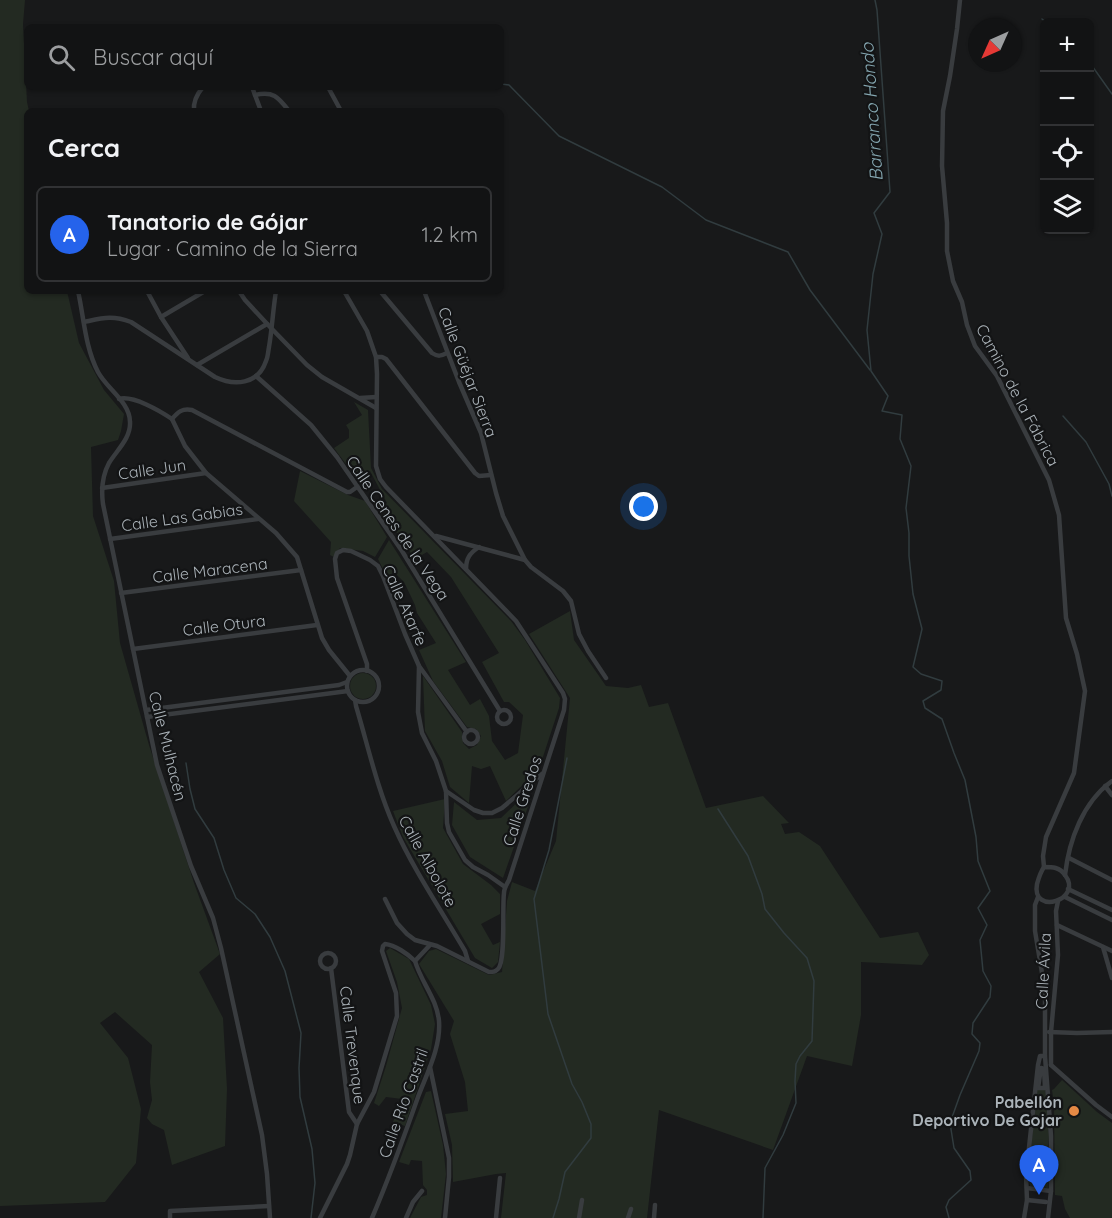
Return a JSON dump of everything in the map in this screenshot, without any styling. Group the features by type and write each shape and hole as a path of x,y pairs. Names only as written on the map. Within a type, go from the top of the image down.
{"street":[{"name":"Camino de la Fábrica","path":"960,0 943,111 942,166 947,251 953,281 975,346 997,376 1049,480 1059,515 1066,618 1085,691 1074,773 1046,837 1044,867"},
{"path":"194,108 196,96 201,90"},
{"path":"253,90 260,108"},
{"path":"329,90 339,108"},
{"path":"255,95 266,93 273,95 286,108"},
{"name":"Calle Mulhacén","path":"79,294 92,360 106,386 126,408 131,424 128,435 108,464 103,477 103,504 161,776 191,866 213,918 221,948 259,1117 270,1218"},
{"path":"148,294 190,361"},
{"path":"161,317 201,294"},
{"path":"241,294 307,365 376,408"},
{"path":"84,322 104,317 120,318 131,322 225,382 236,383 248,381 256,376 266,362 269,326 275,294"},
{"name":"Calle Gredos","path":"346,294 367,330 376,357 376,466 380,479 386,488 516,621 565,699 564,710 505,887 501,963 498,969 489,972 438,946 415,940 402,930 385,899"},
{"path":"383,294 436,356 447,353"},
{"name":"Calle Güéjar Sierra","path":"425,294 481,433 503,516 525,560 563,591 571,601 579,634 606,678"},
{"path":"197,365 269,326"},
{"path":"376,357 386,359 474,473 479,476 491,476"},
{"name":"Calle Cenes de la Vega","path":"256,376 311,425 337,457 408,560 500,711"},
{"path":"119,399 126,397 161,411 172,419 185,446 206,473 276,533 297,557 322,638 350,676"},
{"path":"360,398 376,397"},
{"path":"172,419 179,411 192,410 346,492 357,487"},
{"name":"Calle Jun","path":"102,488 206,473"},
{"name":"Calle Las Gabias","path":"110,539 258,519"},
{"path":"434,535 525,560"},
{"path":"466,569 468,557 479,547"},
{"name":"Calle Atarfe","path":"367,671 367,664 337,578 335,559 337,553 343,550 351,550 378,566 420,666 467,732"},
{"name":"Calle Maracena","path":"121,593 301,570"},
{"name":"Calle Otura","path":"133,649 317,625"},
{"path":"420,666 418,712 422,733 436,761 446,791 449,832 465,860 505,887"},
{"path":"358,671 367,671 376,677 379,687 371,700 360,702 355,700 348,691 347,682 350,676 358,671"},
{"path":"147,717 339,686 347,682"},
{"path":"287,695 348,691"},
{"name":"Calle Albolote","path":"355,700 384,801 394,825 406,850 465,951 468,961"},
{"path":"146,710 245,701"},
{"path":"200,704 201,710"},
{"path":"446,791 474,810 488,813 502,808 542,774"},
{"path":"1065,875 1066,864 1080,821 1094,796 1112,781"},
{"path":"528,785 537,793"},
{"path":"1105,786 1112,795"},
{"path":"1069,858 1112,880"},
{"path":"1059,869 1066,864"},
{"path":"1038,897 1049,902 1059,901 1065,897 1068,881 1059,869 1044,867 1040,873 1035,905 1035,932 1045,991 1048,1032 1051,1136 1051,1191 1048,1218"},
{"path":"1068,889 1112,910"},
{"path":"1065,897 1112,921"},
{"name":"Calle Ávila","path":"1048,1032 1057,979 1056,911 1059,901"},
{"name":"Calle Ávila","path":"1049,902 1056,911"},
{"path":"1057,925 1112,951"},
{"path":"321,1218 347,1164 357,1124 374,1092 397,1016 396,993 382,951 383,946 389,944 416,961 430,945"},
{"path":"1103,947 1112,978"},
{"name":"Calle Río Castril","path":"372,1218 436,1048 439,1022 433,1000 417,968 416,961"},
{"name":"Calle Trevenque","path":"331,968 349,1112 357,1124"},
{"path":"1048,1032 1112,1032"},
{"path":"1048,1032 1045,1056 1048,1064 1112,1117"},
{"path":"1024,1218 1027,1200 1026,1175 1038,1065 1040,1056 1045,1056"},
{"path":"1038,1065 1048,1064"},
{"path":"430,1066 449,1158 445,1218"},
{"path":"423,1084 426,1081 434,1084"},
{"path":"496,1218 501,1178"},
{"path":"1027,1188 1051,1191"},
{"path":"406,1218 413,1202 422,1191"},
{"path":"579,1218 582,1200"},
{"path":"1027,1200 1046,1202"},
{"path":"654,1218 655,1205"},
{"path":"170,1218 170,1211 269,1206"},
{"path":"628,1218 631,1209"}],"shaded area":[{"path":"0,0 25,0 24,90 26,90 28,108 24,108 24,294 68,294 79,343 104,390 124,414 118,440 91,447 93,516 114,581 120,643 149,745 220,954 199,972 223,1018 227,1089 225,1146 172,1165 164,1130 152,1124 147,1118 152,1100 150,1082 152,1045 115,1012 100,1023 128,1058 141,1109 136,1163 105,1202 0,1206"},
{"path":"354,402 368,410 371,468 382,489 511,621 560,698 559,708 539,769 506,801 490,766 481,769 472,766 469,803 450,787 442,761 425,731 423,676 462,732 463,743 469,749 477,745 481,736 476,729 467,727 433,681 419,650 436,643 417,613 404,582 395,573 390,583 378,559 389,540 466,662 448,670 470,705 480,699 489,716 492,741 505,760 518,753 523,715 509,702 504,702 482,662 499,653 451,577 427,552 415,559 379,507 387,503 370,471 357,479 334,448 349,438 346,425 362,415"},
{"path":"300,471 365,501 387,537 375,557 363,551 340,548 334,557 330,555 331,542 294,501"},
{"path":"570,611 574,640 606,686 628,688 641,685 649,707 668,703 706,808 763,796 789,823 781,824 785,834 799,832 820,846 880,938 918,932 929,955 922,965 861,962 861,1015 852,1066 807,1056 773,1150 659,1110 647,1218 501,1218 506,1173 453,1182 452,1145 445,1114 468,1111 465,1082 450,1034 454,1021 419,964 429,951 436,949 489,975 502,972 507,901 512,882 535,891 556,841 570,698 529,634"},
{"path":"363,673 372,677 376,686 372,695 363,699 354,695 350,686 354,677"},
{"path":"528,792 531,798 503,878 470,857 452,825 454,802 477,820 501,818"},
{"path":"445,799 443,828 463,864 500,894 500,914 481,924 493,945 500,942 498,962 492,968 475,958 403,837 393,811"},
{"path":"390,948 409,959 431,1005 435,1024 431,1049 405,1126 393,1122 402,1099 386,1097 379,1106 374,1103 402,1008 397,982 386,951"},
{"path":"1062,1080 1112,1123 1112,1218 1070,1218 1062,1196 1055,1195 1052,1090"},
{"path":"1037,1089 1046,1090 1049,1135 1046,1167 1049,1168 1048,1188 1030,1186 1028,1176"},
{"path":"431,1091 443,1145 446,1174 441,1218 410,1218 421,1197 427,1195 427,1190 423,1185 422,1161 411,1160 409,1165 399,1162 426,1092"}],"waterway":[{"name":"Barranco Hondo","path":"875,0 890,192 874,213 882,234 873,274 867,330 871,371 888,396 882,411 902,415 900,439 911,466 906,508 909,556 913,594 922,629 913,667 921,674 942,681 941,690 923,701 925,708 942,719 965,780 976,837 978,861 990,891 978,908 987,925 980,940 983,971 991,986 990,997 973,1023 972,1034 980,1043 979,1051 950,1123 954,1148 970,1171 971,1180 949,1200 946,1207 949,1218"},
{"path":"1094,69 1112,94"},
{"path":"504,84 509,85 559,136 662,187 706,220 788,252 810,290 870,370"},
{"path":"1063,416 1086,442 1109,484 1112,496"},
{"path":"553,1218 565,1172 591,1138 591,1124 572,1084 548,1014 534,899 549,850 567,758"},
{"path":"186,763 195,809 214,838 236,898 255,914 270,937 285,971 301,1033 300,1097 312,1149 315,1183 311,1218"},
{"path":"718,809 748,856 765,909 807,958 814,981 812,1041 796,1064 796,1103 783,1135 765,1168 763,1218"}],"place":[{"name":"Pabellón Deportivo De Gojar","path":"1074,1111"},
{"name":"Tanatorio de Gójar","path":"1039,1195"}]}
